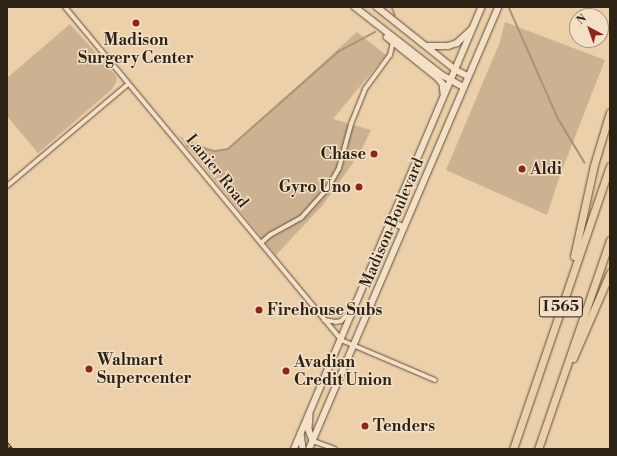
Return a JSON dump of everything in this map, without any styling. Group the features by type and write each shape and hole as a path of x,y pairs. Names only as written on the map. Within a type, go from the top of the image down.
{"highway":[{"path":"568,286 594,165 610,112"},
{"name":"I 565","path":"513,449 610,166"},
{"name":"I 565","path":"538,449 610,240"},
{"path":"560,387 610,273"}],"main road":[{"path":"378,7 456,70 468,76"},
{"name":"Madison Boulevard","path":"294,449 482,7"},
{"name":"Madison Boulevard","path":"309,449 498,7"},
{"path":"357,9 393,42 441,81 444,88 441,104"},
{"path":"357,9 451,81 464,87"},
{"path":"426,46 438,47 457,43 474,27"},
{"path":"391,222 404,227"},
{"path":"311,407 309,430 313,441"},
{"path":"301,433 303,449"}],"street":[{"name":"Lanier Road","path":"65,7 341,340 435,380"},
{"path":"261,243 270,235 301,218 327,189 339,168 350,129 365,89 390,55 393,42"},
{"path":"7,186 128,84"},
{"path":"323,320 336,322 341,321 355,307"},
{"path":"313,441 335,449"}],"shaded area":[{"path":"505,22 569,46 569,48 573,48 605,60 559,178 547,215 446,170 500,42"},
{"path":"70,24 116,76 117,81 112,89 38,153 7,116 7,78"},
{"path":"357,32 386,55 333,119 371,130 360,153 322,206 276,255 179,136 216,151 228,149"}],"waterway":[{"path":"392,7 395,15"},
{"path":"509,7 558,118 585,163"},
{"path":"187,146 216,151 228,149 338,52 375,32"}],"railway":[{"path":"7,443 12,449"}],"place":[{"name":"Madison Surgery Center","path":"136,23"},
{"name":"Chase","path":"374,154"},
{"name":"Aldi","path":"522,169"},
{"name":"Gyro Uno","path":"359,187"},
{"name":"Firehouse Subs","path":"259,310"},
{"name":"Walmart Supercenter","path":"89,369"},
{"name":"Avadian Credit Union","path":"286,371"},
{"name":"Tenders","path":"365,426"}]}
